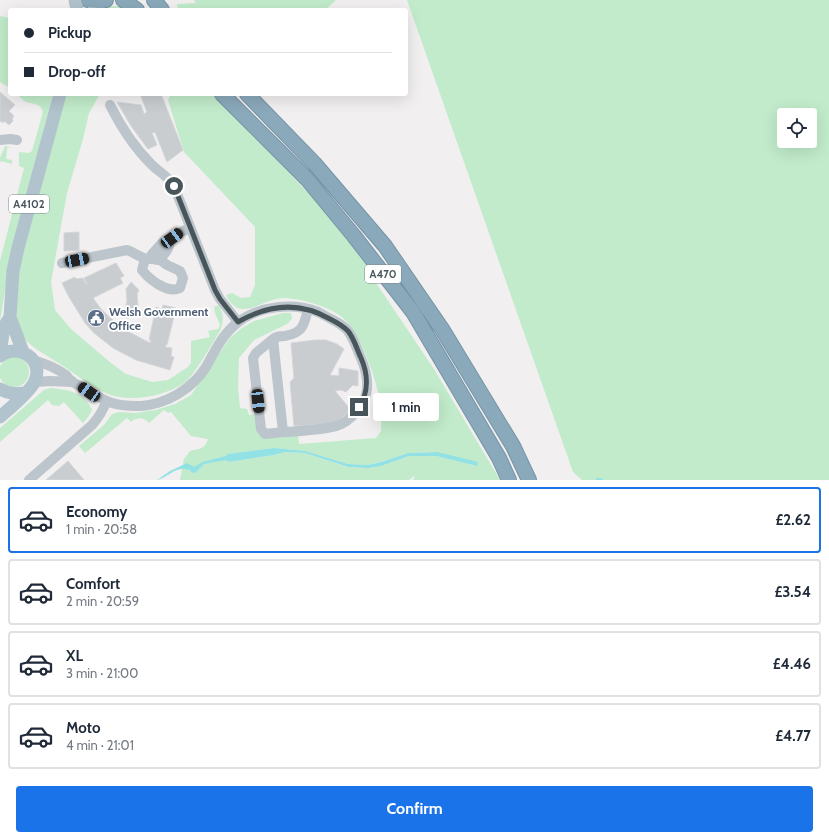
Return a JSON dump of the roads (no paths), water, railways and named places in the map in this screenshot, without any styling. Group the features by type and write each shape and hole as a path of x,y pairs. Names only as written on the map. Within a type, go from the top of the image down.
{"highway":[{"path":"123,0 134,8"},
{"path":"154,0 160,8"},
{"name":"A470","path":"224,96 307,179 354,236 413,312 499,458 509,480"},
{"name":"A470","path":"249,96 314,162 385,246 446,335 513,446 529,480"}],"main road":[{"name":"A4102","path":"28,356 19,343 10,317 13,271 59,96"},
{"name":"A4102","path":"0,355 4,327 10,317"},
{"path":"0,355 12,350 28,356 36,366 37,374 35,382 0,417"},
{"path":"0,389 7,393 25,393"}],"street":[{"path":"110,105 137,149 152,165 171,180 215,290 238,322"},
{"path":"0,140 17,140"},
{"path":"62,263 127,250 152,259 167,251 170,241 190,227"},
{"path":"28,356 43,362 66,375 72,382 106,402 141,406 158,403 183,391 205,368 216,346 238,322 251,315 274,308 288,306 308,309 319,312 349,332 366,368 367,382 364,400 355,414 344,423 334,428 265,434 261,429 253,358 256,353 276,337 295,334 301,330 308,309"},
{"path":"273,339 283,432"},
{"path":"35,382 72,382"},
{"path":"29,480 92,425 98,418 106,402"}],"water":[{"path":"274,448 305,451 348,464 368,465 408,453 437,452 478,462 477,466 436,456 409,456 381,466 368,468 348,467 305,453 285,452 229,462 226,460 204,464 195,473 191,472 189,468 189,470 180,469 157,480 170,471 187,463 194,467 203,462 226,456 228,454"}],"waterway":[{"path":"597,479 602,480"}],"place":[{"name":"Welsh Government Office","path":"96,318"}]}
